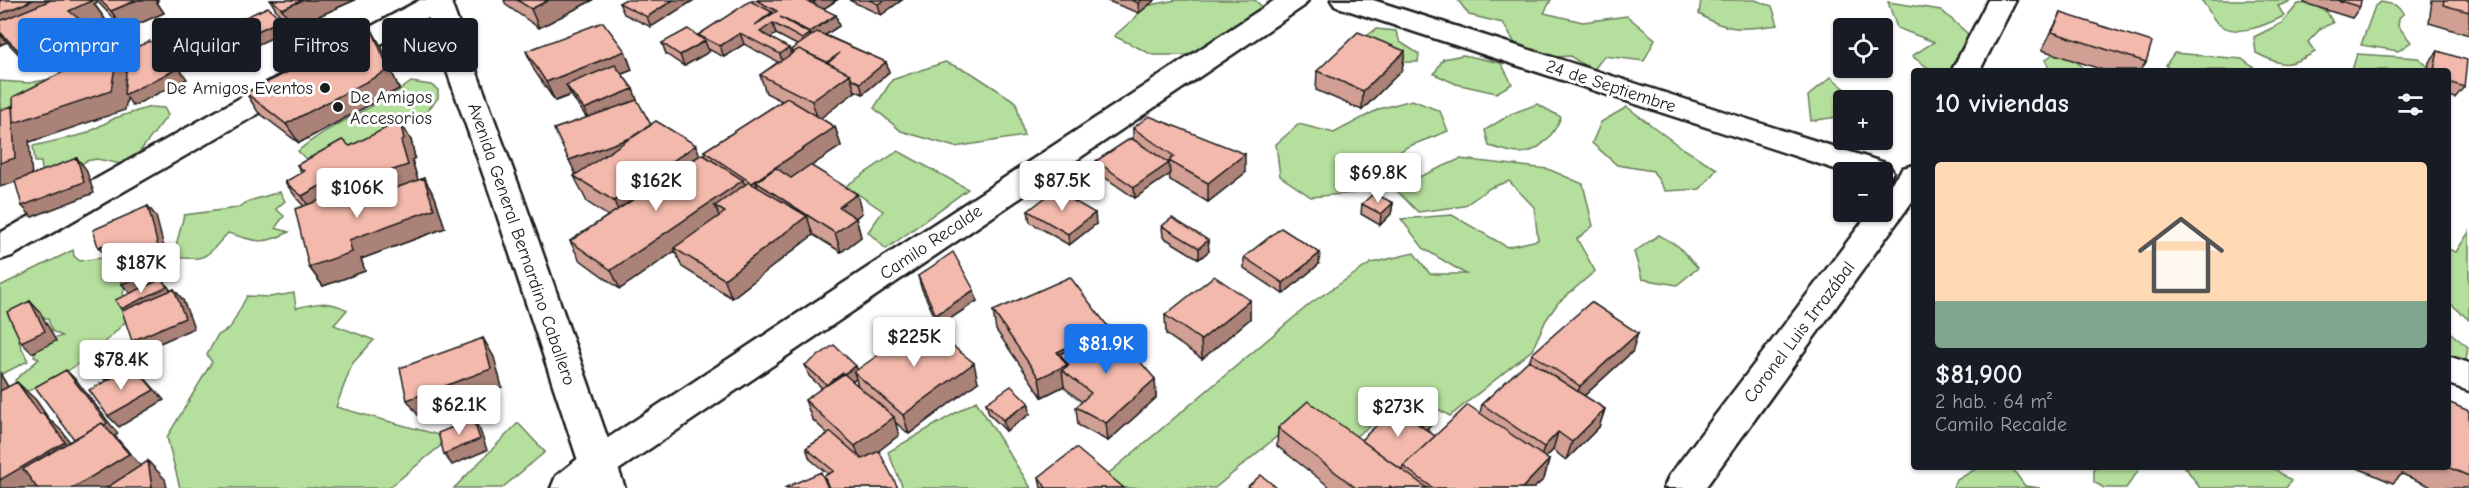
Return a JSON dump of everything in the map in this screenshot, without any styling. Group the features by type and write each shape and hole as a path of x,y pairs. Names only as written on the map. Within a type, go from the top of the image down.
{"street":[{"name":"Camilo Recalde","path":"591,480 1294,0"},
{"name":"24 de Septiembre","path":"1345,0 1846,162"},
{"path":"1967,68 2002,0"},
{"name":"Avenida General Bernardino Caballero","path":"437,1 506,194 591,480"},
{"path":"0,248 437,1"},
{"name":"Coronel Luis Irrazábal","path":"1683,488 1905,179"},
{"path":"2451,371 2469,377"}],"green space":[{"path":"1176,0 1255,0 1264,9 1211,55 1153,55 1114,36 1136,17 1141,7"},
{"path":"1458,0 1551,0 1544,13 1583,22 1627,16 1655,39 1644,61 1604,56 1593,71 1570,56 1528,59 1514,42 1503,23 1469,15"},
{"path":"1701,0 1755,0 1772,6 1778,25 1728,27 1699,14"},
{"path":"2201,0 2294,0 2278,6 2284,16 2251,29 2233,30 2217,23"},
{"path":"1888,2 1941,10 1967,33 1983,56 1971,68 1928,68 1912,56 1934,42 1897,28"},
{"path":"2381,2 2395,5 2404,13 2399,18 2398,26 2411,42 2398,51 2361,45 2375,6"},
{"path":"2311,3 2327,12 2333,23 2321,28 2308,42 2315,52 2292,63 2280,63 2256,53 2254,37 2282,23 2298,4"},
{"path":"1376,29 1396,31 1400,42 1419,54 1418,62 1394,62 1363,39"},
{"path":"2174,53 2242,59 2254,68 2168,68 2166,65"},
{"path":"2053,54 2062,55 2071,58 2082,68 2049,68 2045,60"},
{"path":"2357,54 2418,58 2430,68 2353,68"},
{"path":"1463,55 1501,63 1512,84 1496,93 1456,84 1434,74 1443,59"},
{"path":"945,62 970,72 1016,102 1024,136 955,147 901,131 874,108 892,80"},
{"path":"61,77 0,125 0,81 29,83"},
{"path":"1831,77 1847,90 1833,90 1833,118 1811,121 1808,96"},
{"path":"411,82 431,85 438,90 438,98 420,120 382,129 366,145 319,160 305,158 298,151 325,132"},
{"path":"1412,100 1440,111 1448,131 1407,147 1398,153 1388,183 1353,193 1311,197 1280,176 1276,144 1299,124 1334,133 1379,109"},
{"path":"1537,104 1561,117 1554,130 1540,146 1519,153 1489,146 1485,130 1511,114"},
{"path":"150,107 164,108 168,115 138,154 121,164 97,159 86,161 75,169 43,177 41,162 35,162 33,146 85,134 115,118"},
{"path":"1627,107 1679,146 1717,169 1700,189 1665,191 1653,171 1617,165 1592,143 1601,122"},
{"path":"898,151 968,189 886,249 868,232 883,211 846,186"},
{"path":"1460,159 1548,169 1583,184 1593,226 1577,239 1595,271 1558,303 1546,320 1532,350 1450,416 1414,395 1346,443 1305,413 1215,488 1117,488 1102,479 1311,303 1371,263 1414,253 1430,274 1466,274 1424,249 1401,219 1452,215 1507,247 1538,240 1534,207 1509,181 1490,188 1464,206 1418,212 1394,188"},
{"path":"280,192 285,201 276,209 284,216 275,228 289,232 265,241 228,233 205,256 173,257 184,215 237,208 249,201"},
{"path":"2469,232 2469,320 2451,304 2451,250 2456,252"},
{"path":"1659,235 1678,246 1698,268 1677,285 1642,279 1634,252"},
{"path":"73,250 74,256 80,261 101,258 106,264 117,261 130,273 123,297 126,321 103,344 76,365 47,383 17,394 15,380 39,359 34,356 38,348 45,342 62,336 52,331 48,319 22,306 24,324 19,342 28,361 2,374 0,372 0,286"},
{"path":"294,293 296,308 322,303 347,310 334,325 374,340 352,364 336,407 450,438 389,488 180,488 167,437 212,362 207,355 217,336 230,328 247,296 270,297"},
{"path":"2451,333 2468,347 2466,361 2451,358"},
{"path":"976,401 1031,488 903,488 888,452"},
{"path":"518,423 545,452 502,488 454,488"},
{"path":"1974,470 2013,470 2025,486 2040,488 1953,488 1957,480"},
{"path":"2094,470 2139,470 2126,488 2104,488 2094,482"},
{"path":"2187,470 2276,470 2291,481 2286,488 2200,488"}],"building":[{"path":"0,0 33,0 0,14"},
{"path":"51,0 91,0 69,11 78,18 18,18 18,50 0,32 0,21"},
{"path":"100,0 137,0 111,11"},
{"path":"272,0 303,0 282,9"},
{"path":"517,0 549,0 531,9"},
{"path":"624,0 673,0 647,17 619,3"},
{"path":"756,0 805,0 836,15 810,32 780,17 810,34 802,39 773,23 760,32 789,48 780,54 740,33 720,46 698,35 750,1 772,12 755,25 777,11"},
{"path":"869,0 884,0 878,4"},
{"path":"2337,0 2361,0 2360,7"},
{"path":"2444,0 2469,0 2469,12 2443,5"},
{"path":"268,7 280,18 273,18 273,24 261,29 261,18 243,18"},
{"path":"2061,13 2152,42 2146,62 2052,32"},
{"path":"603,22 625,51 546,82 526,51"},
{"path":"688,29 705,41 680,55 662,43"},
{"path":"372,30 382,54 382,72 385,72 286,124 246,93 288,72 370,72 370,31"},
{"path":"817,32 886,62 860,83 852,79 850,74 828,63 840,53 827,62 799,49 794,52 791,50"},
{"path":"1358,32 1405,51 1363,91 1317,71"},
{"path":"150,41 152,43 152,72 171,72 124,95 126,72 140,72 140,46"},
{"path":"799,49 850,74 812,101 760,75"},
{"path":"2438,51 2467,60 2464,87 2451,83 2451,68 2434,68"},
{"path":"615,65 633,89 584,109 566,85"},
{"path":"63,72 114,72 111,91 14,123 13,97"},
{"path":"787,98 835,127 752,183 704,151"},
{"path":"637,100 651,125 633,137 569,160 554,129"},
{"path":"12,106 15,158 0,163 0,110"},
{"path":"1149,116 1245,154 1208,183 1169,161 1174,156 1133,128"},
{"path":"400,121 404,139 401,141 408,165 345,186 341,174 302,196 285,182 304,171 297,165 342,140 350,146"},
{"path":"656,121 696,145 614,201 574,176"},
{"path":"1131,138 1169,163 1134,187 1096,161"},
{"path":"702,154 743,180 611,270 570,241"},
{"path":"77,158 84,182 22,206 15,181"},
{"path":"810,165 857,194 839,207 856,218 835,233 756,182 776,168 791,178"},
{"path":"424,178 434,209 349,240 352,252 309,267 295,209 335,195 339,208"},
{"path":"749,182 807,216 724,279 674,248 725,212 715,206"},
{"path":"1055,190 1095,213 1068,234 1028,211"},
{"path":"1374,193 1393,203 1381,214 1362,204"},
{"path":"148,206 163,267 122,284 110,243 98,247 93,230"},
{"path":"1172,218 1208,240 1199,248 1162,226"},
{"path":"1281,228 1320,253 1283,283 1244,257"},
{"path":"953,252 974,290 936,315 918,276"},
{"path":"1214,276 1250,300 1201,340 1165,315"},
{"path":"1070,277 1109,328 1057,352 1067,365 1039,378 993,311"},
{"path":"162,279 167,287 121,309 115,300"},
{"path":"174,289 185,318 132,341 122,311"},
{"path":"30,301 45,331 21,342 7,312"},
{"path":"1591,302 1638,333 1580,386 1532,354"},
{"path":"924,323 974,363 903,415 854,372"},
{"path":"1112,329 1155,379 1106,423 1076,407 1091,393 1062,370 1069,365 1060,354"},
{"path":"483,338 491,369 407,400 400,368"},
{"path":"125,345 138,361 105,380 92,363"},
{"path":"834,345 856,366 827,385 805,365"},
{"path":"1529,360 1605,409 1572,442 1558,432 1544,447 1482,404"},
{"path":"134,366 154,390 108,416 89,390"},
{"path":"66,370 107,423 105,425 102,423 74,439 35,387"},
{"path":"843,373 894,417 855,446 805,400"},
{"path":"17,382 40,414 43,413 65,442 0,480 0,391"},
{"path":"1011,386 1029,403 1003,420 986,403"},
{"path":"1413,395 1436,412 1422,425 1398,408"},
{"path":"1308,401 1427,488 1393,488 1390,486 1389,488 1356,488 1278,428"},
{"path":"2451,403 2469,411 2469,476 2451,468"},
{"path":"1468,405 1549,460 1522,488 1433,488 1403,466"},
{"path":"1395,408 1435,436 1403,466 1402,470 1361,440"},
{"path":"473,419 480,439 444,454 438,433"},
{"path":"102,423 129,454 73,488 37,488 23,469"},
{"path":"831,432 862,459 879,451 898,488 829,488 824,476 834,471 806,448"},
{"path":"1076,448 1124,488 1046,488 1039,477"},
{"path":"148,461 152,488 106,488"},
{"path":"821,472 828,488 784,488"},
{"path":"1261,475 1277,488 1246,488"}],"place":[{"name":"De Amigos Eventos","path":"325,88"},
{"name":"De Amigos Accesorios","path":"338,107"}]}
